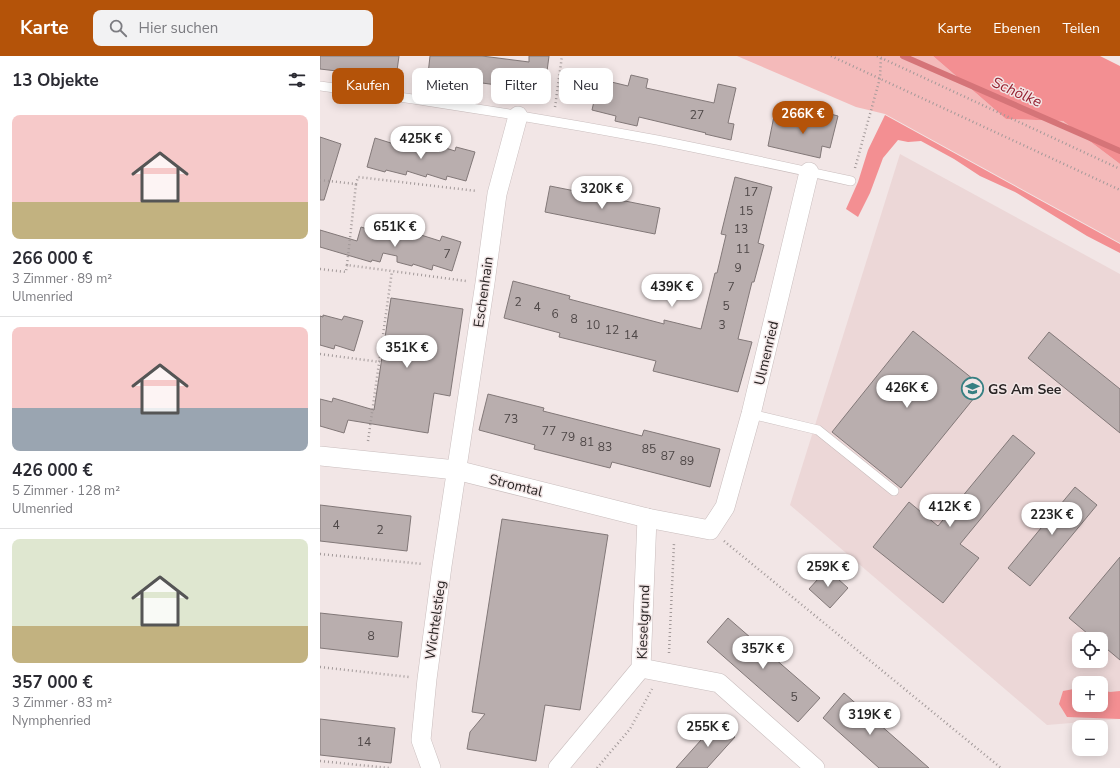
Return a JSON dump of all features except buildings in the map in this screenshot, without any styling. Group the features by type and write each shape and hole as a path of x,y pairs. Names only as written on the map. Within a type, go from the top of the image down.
{"street":[{"name":"Eschenhain","path":"456,470 485,283 497,194 518,116"},
{"name":"Ulmenried","path":"710,530 725,507 751,414 809,172"},
{"name":"Stromtal","path":"320,456 456,470 647,518 710,530"},
{"name":"Wichtelstieg","path":"431,768 421,740 427,679 456,470"},
{"name":"Kieselgrund","path":"558,768 641,668 647,518"},
{"path":"641,668 719,683 815,768"}],"lane":[{"path":"320,86 376,93 553,121 657,140 851,181"},
{"path":"751,414 818,430 894,491"}],"path":[{"path":"553,121 562,56"},
{"path":"832,56 1120,190"},
{"path":"851,181 880,78 879,56 1120,169"},
{"path":"320,269 346,272 356,184 358,178 497,194"},
{"path":"320,180 356,184"},
{"path":"348,265 485,283"},
{"path":"366,461 392,271"},
{"path":"320,354 380,362"},
{"path":"710,530 1001,768"},
{"path":"320,554 442,566"},
{"path":"320,667 427,679"},
{"path":"320,761 389,768"}],"shaded area":[{"path":"737,56 933,56 1006,119 1063,121 1120,164 1120,243 885,114 856,107"},
{"path":"933,56 1100,56 1120,66 1120,164 1063,121 1006,119"},
{"path":"885,115 1120,244 1120,253 1087,236 1015,192 980,176 954,159 921,141 908,142 898,140 883,158 870,193 858,217 846,209 858,182 868,150"},
{"name":"GS Am See","path":"900,154 1120,274 1120,719 1072,720 1072,723 1047,725 790,505"},
{"path":"1072,689 1072,712 1108,712 1108,692 1120,691 1120,719 1067,717 1059,704 1063,691"}],"waterway":[{"name":"Schölke","path":"903,56 1120,151"}],"place":[{"name":"GS Am See","path":"973,389"}]}
